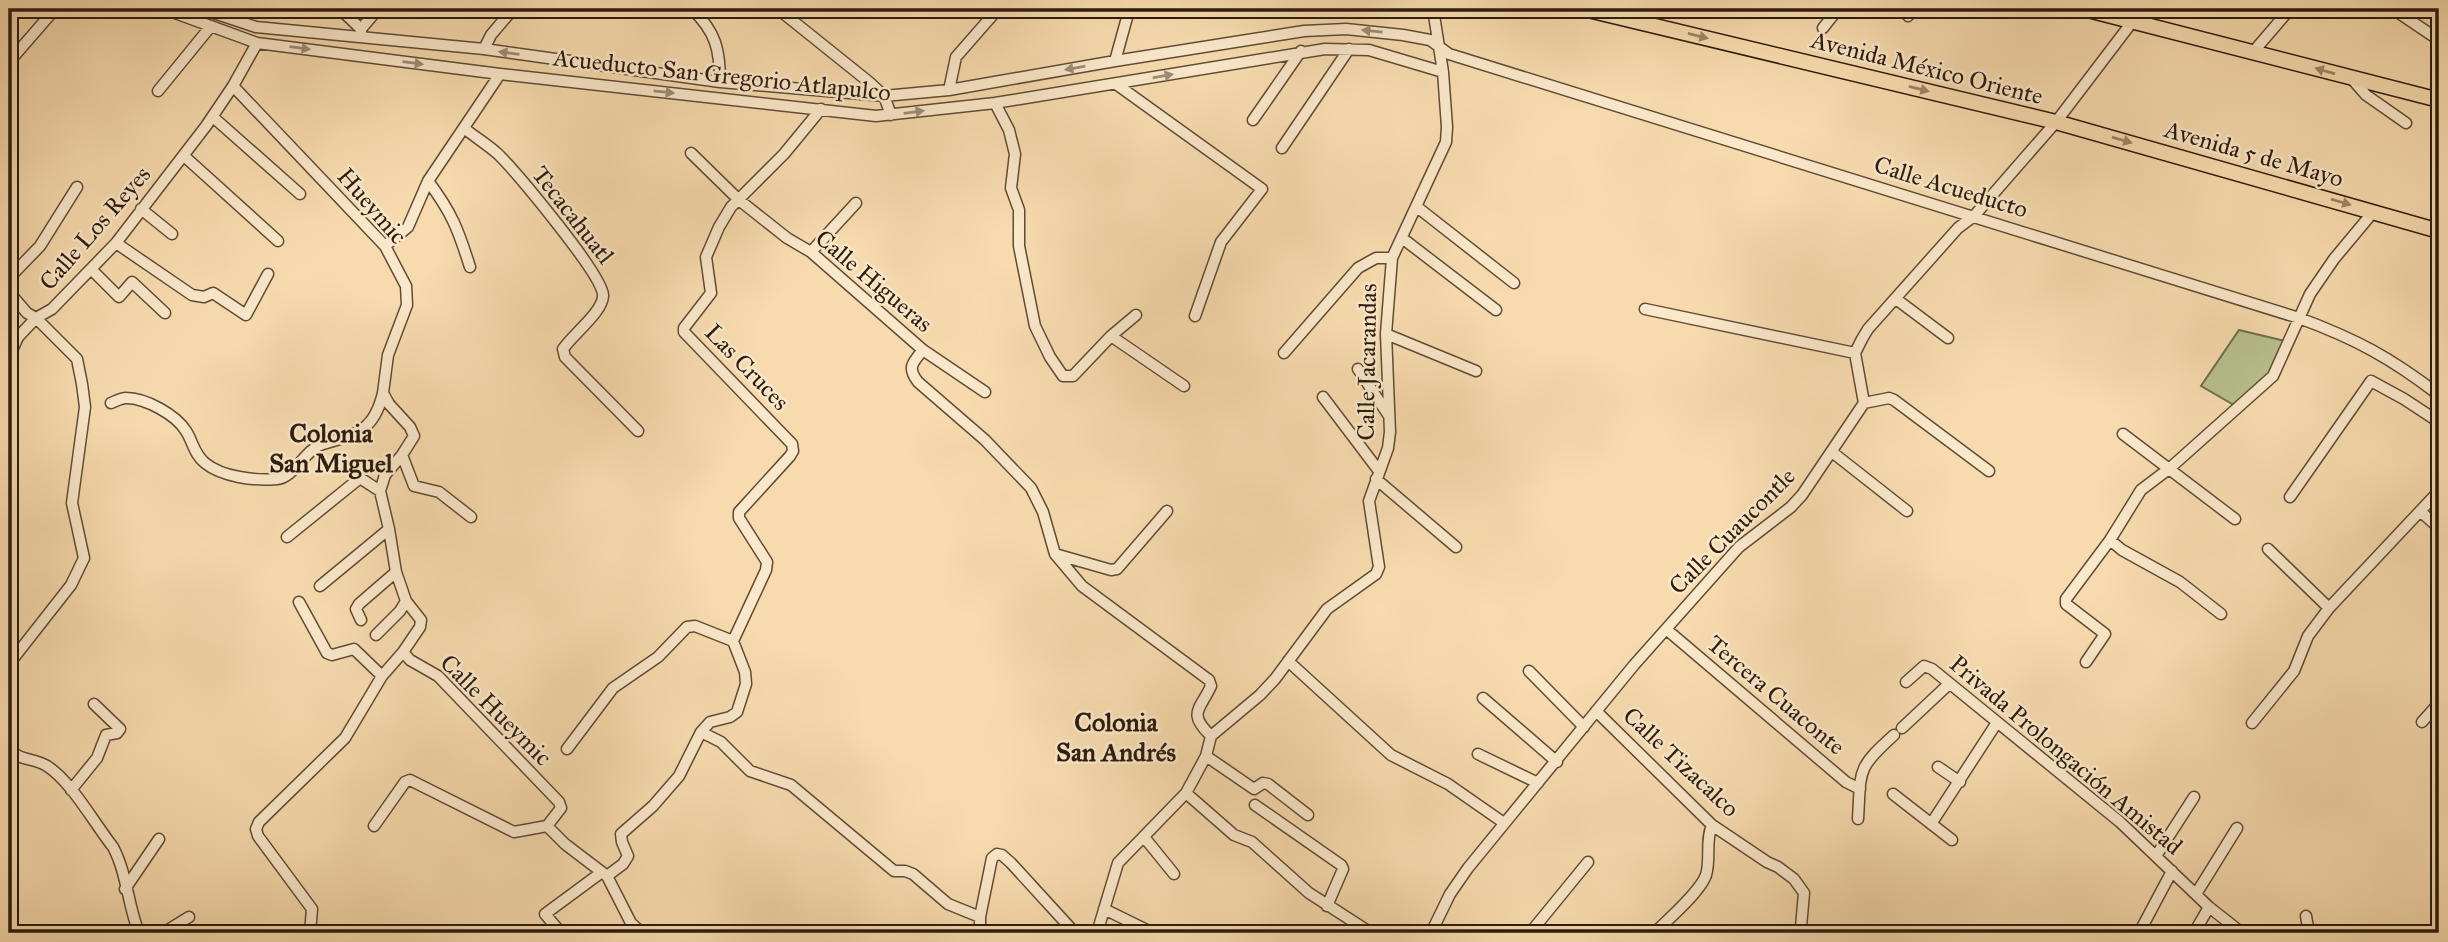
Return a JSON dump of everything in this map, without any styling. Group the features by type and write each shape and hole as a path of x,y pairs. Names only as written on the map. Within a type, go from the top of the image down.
{"main road":[{"name":"Avenida México Oriente","path":"1584,9 2056,122"},
{"path":"2084,9 2439,100"},
{"name":"Avenida 5 de Mayo","path":"2056,122 2439,231"}],"street":[{"path":"9,62 55,9"},
{"name":"Acueducto San Gregorio Atlapulco","path":"164,9 257,43 500,74 856,114 891,115 995,103 1301,51 1349,49 1384,53 1443,72"},
{"name":"Acueducto San Gregorio Atlapulco","path":"202,9 256,27 361,33 720,82 884,96 949,90 1115,61 1325,30 1365,30 1403,35 1430,40 1438,47"},
{"path":"340,9 361,33 377,9"},
{"path":"484,50 491,35 513,9"},
{"path":"692,9 708,26 720,54 720,82"},
{"path":"778,9 884,96 891,115"},
{"path":"949,90 956,57 998,9"},
{"name":"Calle Jacarandas","path":"1211,736 1260,695 1327,610 1376,574 1379,567 1369,501 1388,448 1390,418 1386,334 1392,258 1446,142 1443,72 1433,9"},
{"path":"1823,28 1838,9"},
{"path":"1989,471 1894,400 1889,398 1864,403 1855,353 1868,329 1958,228 1974,216 2056,122 2142,9"},
{"path":"2254,51 2290,9"},
{"path":"2395,9 2439,40"},
{"path":"1115,61 1128,14"},
{"path":"158,91 211,26"},
{"name":"Calle Los Reyes","path":"9,664 71,585 84,558 72,503 85,407 77,359 36,318 52,309 116,243 213,117 257,43"},
{"name":"Calle Acueducto","path":"1438,47 1449,54 2299,318 2375,349 2439,395"},
{"path":"1282,148 1349,49"},
{"path":"1253,120 1301,51"},
{"path":"385,246 408,228 428,181 500,74"},
{"path":"2352,79 2366,95 2406,123"},
{"path":"1116,84 1262,189 1222,242 1195,316"},
{"name":"Hueymic","path":"233,86 385,246 406,286 407,305 388,355 383,393"},
{"path":"995,103 1009,130 1015,154 1011,188 1019,210 1019,246 1035,326 1057,369 1068,377 1073,376 1111,336 1136,315"},
{"name":"Las Cruces","path":"733,641 766,570 767,562 739,518 739,512 790,456 793,451 792,444 684,332 684,328 711,293 706,257 731,207 785,154 821,109"},
{"path":"213,117 300,194"},
{"name":"Tecacahuatl","path":"464,128 498,155 573,244 600,283 604,297 599,309 563,349 565,357 638,430"},
{"name":"Calle Higueras","path":"691,153 739,200 788,239 811,252 923,350 985,392"},
{"path":"184,156 278,241"},
{"path":"428,181 448,207 456,223 470,267"},
{"path":"9,278 40,246 77,187"},
{"path":"811,252 856,203"},
{"path":"1417,207 1514,283"},
{"path":"141,209 172,234"},
{"path":"2086,662 2104,638 2104,632 2066,604 2066,599 2110,540 2141,490 2273,376 2310,294 2334,259 2374,211"},
{"path":"1402,238 1496,310"},
{"path":"116,243 196,297 213,293 247,315 268,274"},
{"path":"1284,353 1358,268 1376,258 1392,258"},
{"path":"92,270 119,297 132,282 165,313"},
{"path":"9,292 27,313 36,318 18,337 9,357"},
{"path":"1896,299 1948,338"},
{"path":"1645,309 1855,353"},
{"path":"1386,334 1476,371"},
{"path":"1111,336 1184,386"},
{"path":"923,350 912,366 911,373 985,440 1031,488 1043,512 1055,554 1082,586 1209,680 1211,686 1197,709 1196,717 1199,725 1211,736 1206,756 1185,793 1118,863 1097,933"},
{"path":"1358,369 1390,418"},
{"path":"2290,497 2371,381 2439,422"},
{"path":"111,403 124,398 140,400 173,417 185,428 195,451 205,463 224,474 279,479 288,475 319,445 350,437 365,428 379,409 383,393"},
{"path":"287,537 360,478 380,491 385,475 414,436 383,393"},
{"path":"1323,397 1377,475 1456,547"},
{"name":"Calle Cuaucontle","path":"1431,933 1450,894 1504,823 1557,762 1596,711 1739,547 1791,507 1864,403"},
{"path":"2123,434 2235,519"},
{"path":"1832,452 1907,511"},
{"path":"402,455 414,486 439,492 471,517"},
{"name":"Calle Hueymic","path":"380,491 396,572 406,601 421,620 420,627 403,652 410,660 438,677 559,802 561,808 547,826"},
{"path":"2252,723 2294,671 2308,636 2329,608 2439,491"},
{"path":"1055,554 1111,570 1117,569 1167,511"},
{"path":"2420,512 2439,528"},
{"path":"320,586 389,529"},
{"path":"2110,540 2122,551 2180,582 2221,614"},
{"path":"2268,549 2329,608"},
{"path":"361,620 356,610 359,604 396,572"},
{"path":"376,635 400,611 406,601"},
{"path":"299,602 327,653 354,649 382,676"},
{"path":"561,933 545,914 623,864 628,856 621,834 653,806 679,776 701,732 710,722 730,717 737,712 746,684 746,672 733,641 695,626 688,627 658,657 613,688 567,749"},
{"name":"Tercera Cuaconte","path":"1666,629 1846,782 1860,789"},
{"path":"310,933 312,909 258,836 256,829 259,822 345,738 382,676 403,652"},
{"path":"1288,661 1391,755 1448,784 1504,823"},
{"name":"Privada Prolongación Amistad","path":"1906,682 1924,666 1949,684 2120,822 2208,906 2242,933"},
{"path":"1529,671 1584,727"},
{"path":"1858,819 1860,775 1866,762 1949,684"},
{"path":"1483,698 1557,762"},
{"path":"71,790 97,758 106,735 117,733 120,729 94,704"},
{"path":"2422,722 2439,704"},
{"name":"Calle Tizacalco","path":"1596,711 1712,825 1767,862 1779,867 1802,888 1804,902 1801,927 1805,933"},
{"path":"1931,824 1996,723"},
{"path":"701,732 721,742 750,771 791,785 894,871 913,874 948,904 981,917"},
{"path":"9,747 17,757 43,763 57,773 113,847 119,859 139,933"},
{"path":"1478,754 1538,783"},
{"path":"1206,756 1254,789 1264,783 1268,784 1308,815"},
{"path":"1938,767 1960,782"},
{"path":"374,826 405,782 410,780 514,832 547,826 565,844 604,874 631,923 642,933"},
{"path":"1185,793 1234,835 1252,842 1287,875 1328,906 1371,933"},
{"path":"1893,793 1952,840"},
{"path":"2156,856 2194,797"},
{"path":"1255,805 1341,865 1342,869 1328,906"},
{"path":"1654,933 1678,910 1705,876 1712,825"},
{"path":"2196,894 2237,828"},
{"path":"1144,837 1174,874"},
{"path":"125,889 159,839"},
{"path":"981,933 981,917 992,858 997,854 1011,863 1075,933"},
{"path":"1530,933 1588,862"},
{"path":"2139,933 2172,871"},
{"path":"2194,933 2208,906"},
{"path":"1104,909 1153,933"},
{"path":"2306,916 2309,933"},
{"path":"163,933 189,917"}],"green space":[{"path":"2239,330 2285,341 2270,372 2234,405 2201,386"}],"district":[{"name":"Colonia San Miguel","path":"331,448"},
{"name":"Colonia San Andrés","path":"1116,737"}]}
